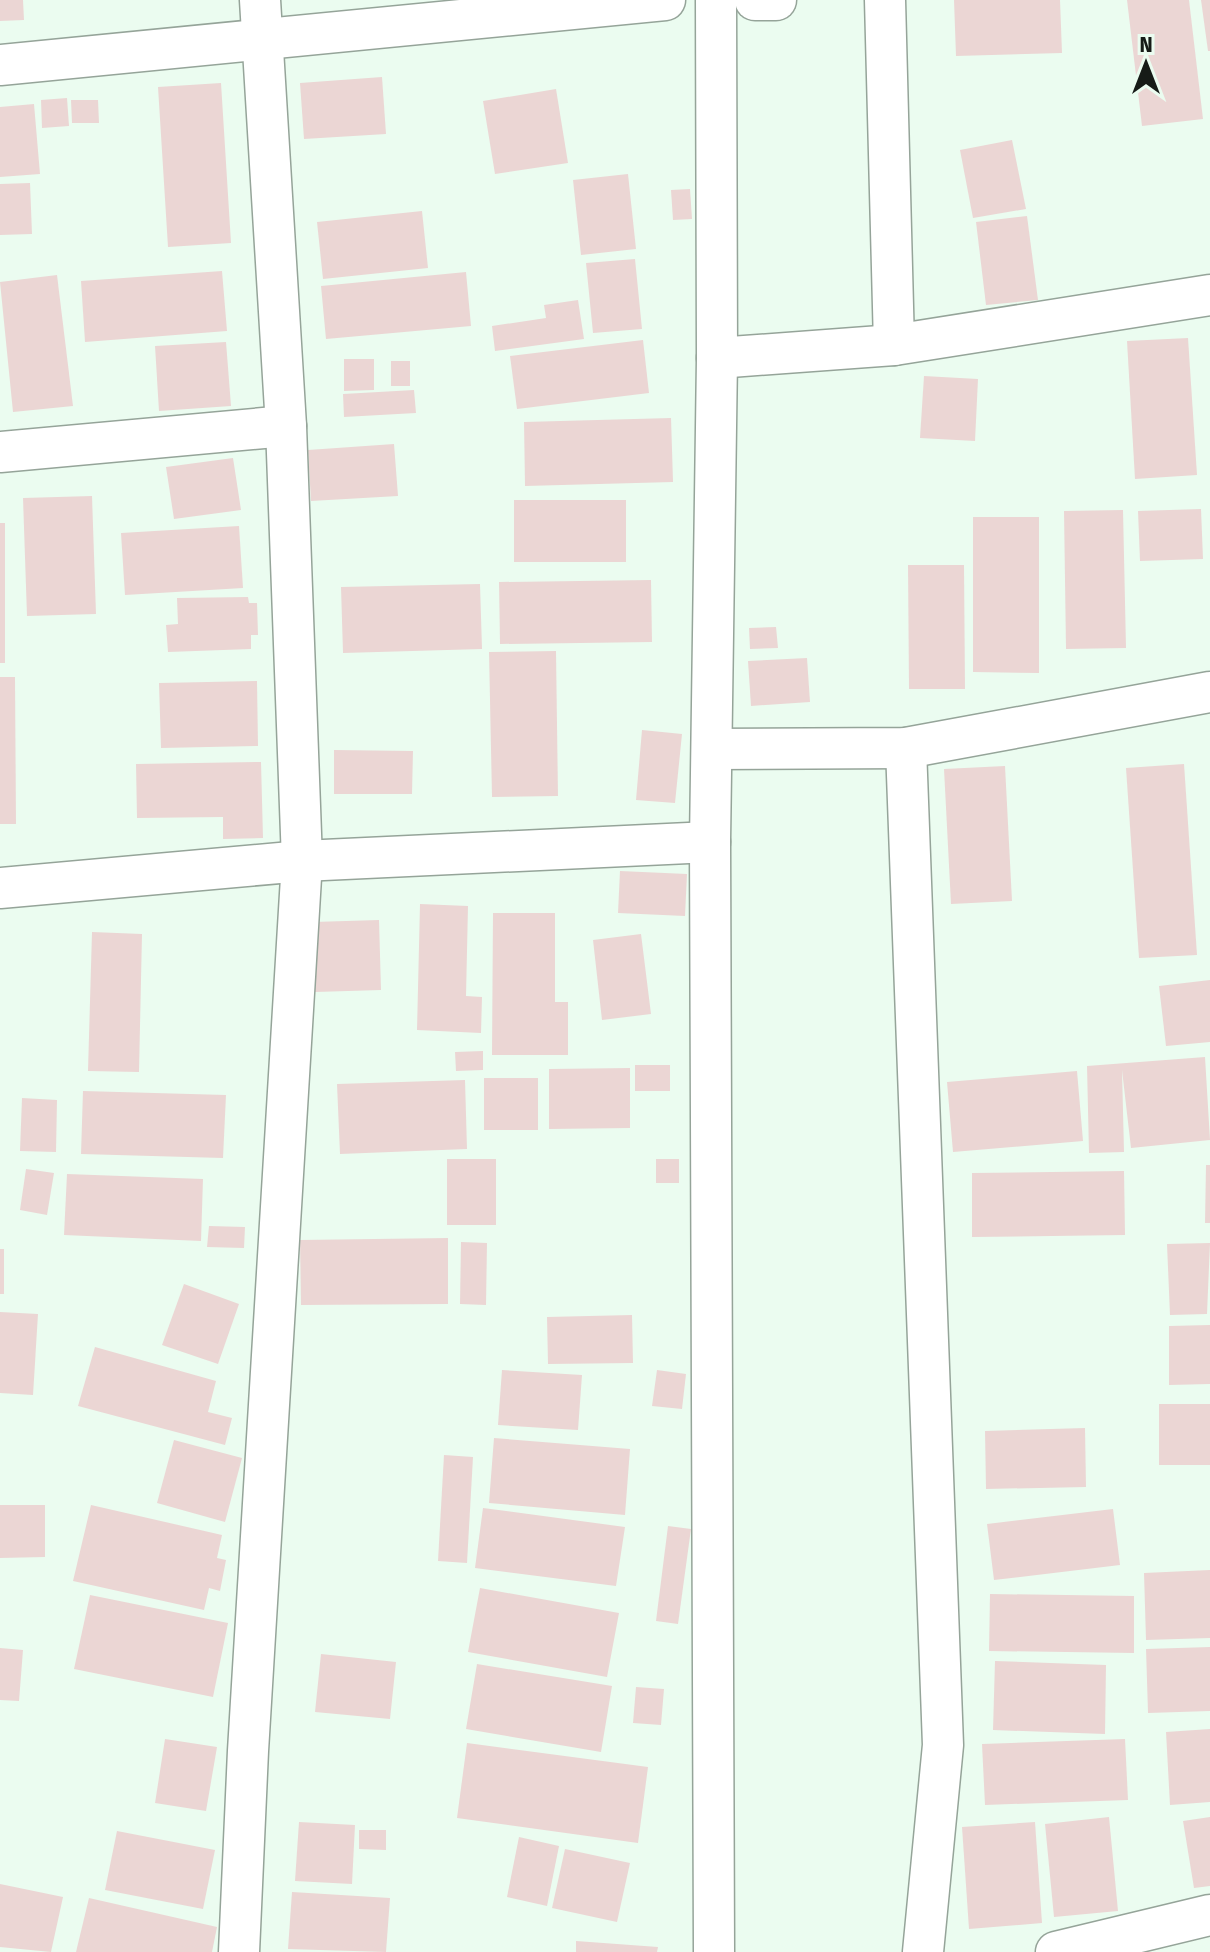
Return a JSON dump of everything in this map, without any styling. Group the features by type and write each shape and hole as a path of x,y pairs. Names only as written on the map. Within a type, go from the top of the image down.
{"street":[{"path":"239,1952 248,1751 302,861 286,426 260,0"},
{"path":"0,65 263,42 665,0"},
{"path":"714,1952 710,842 717,358 716,0"},
{"path":"755,0 776,0"},
{"path":"885,0 894,345"},
{"path":"717,358 894,345 1210,295"},
{"path":"0,452 286,426"},
{"path":"712,749 906,748 1210,692"},
{"path":"906,748 943,1745 923,1952"},
{"path":"0,888 302,861 710,842"},
{"path":"1056,1952 1210,1915"}],"building":[{"path":"0,0 23,0 24,20 0,21"},
{"path":"954,0 1060,0 1062,53 956,56"},
{"path":"1127,0 1189,0 1203,119 1142,126"},
{"path":"1201,0 1210,0 1210,51 1208,51"},
{"path":"382,77 386,134 304,139 300,83"},
{"path":"221,83 231,243 168,247 158,87"},
{"path":"556,89 568,163 495,174 483,101"},
{"path":"67,98 69,126 42,128 41,100"},
{"path":"71,100 98,100 99,123 72,123"},
{"path":"34,104 40,174 0,177 0,107"},
{"path":"1012,140 1026,209 973,218 960,150"},
{"path":"628,174 636,249 581,255 573,180"},
{"path":"30,183 32,234 0,235 0,184"},
{"path":"690,189 692,219 673,220 671,190"},
{"path":"422,211 428,268 323,279 317,222"},
{"path":"1027,216 1038,300 986,305 976,222"},
{"path":"635,259 642,329 593,333 586,263"},
{"path":"222,271 227,331 85,342 81,281"},
{"path":"466,272 471,326 326,339 321,286"},
{"path":"57,275 73,406 13,412 0,282"},
{"path":"578,300 584,339 495,351 492,326 546,318 544,305"},
{"path":"1188,338 1197,475 1135,479 1127,341"},
{"path":"643,340 649,393 517,409 510,356"},
{"path":"226,342 231,406 159,411 155,346"},
{"path":"344,359 374,359 374,390 344,391"},
{"path":"391,361 410,361 410,386 391,386"},
{"path":"924,376 978,379 975,441 920,438"},
{"path":"414,390 416,413 344,417 343,394"},
{"path":"671,418 673,482 525,486 524,422"},
{"path":"394,444 398,496 311,501 308,450"},
{"path":"233,458 241,510 174,519 166,467"},
{"path":"92,496 96,614 27,616 23,498"},
{"path":"514,500 626,500 626,562 514,562"},
{"path":"1201,509 1203,559 1140,561 1138,511"},
{"path":"1123,510 1126,648 1066,649 1064,511"},
{"path":"973,517 1039,517 1039,673 973,672"},
{"path":"0,523 5,523 5,663 0,663"},
{"path":"239,526 243,588 125,595 121,533"},
{"path":"908,565 964,565 965,689 909,689"},
{"path":"651,580 652,642 500,644 499,582"},
{"path":"480,584 482,649 343,653 341,587"},
{"path":"248,597 249,603 257,603 258,635 251,635 251,649 168,652 166,625 178,624 177,598"},
{"path":"776,627 778,648 750,649 749,628"},
{"path":"556,651 558,796 492,797 489,652"},
{"path":"807,658 810,702 751,706 748,661"},
{"path":"0,677 15,677 16,824 0,824"},
{"path":"257,681 258,746 161,748 159,683"},
{"path":"642,730 682,734 675,803 636,800"},
{"path":"334,750 413,751 412,794 334,794"},
{"path":"261,762 263,838 223,839 223,817 137,818 136,764"},
{"path":"1184,764 1197,955 1139,958 1126,768"},
{"path":"1005,766 1012,901 951,904 944,769"},
{"path":"620,871 687,874 685,916 618,913"},
{"path":"420,904 468,906 466,996 482,997 481,1033 417,1030"},
{"path":"493,913 555,913 555,1002 568,1002 568,1055 492,1055"},
{"path":"379,920 381,990 315,992 313,922"},
{"path":"92,932 142,934 139,1072 88,1071"},
{"path":"641,934 651,1014 602,1020 593,940"},
{"path":"1210,980 1210,1042 1166,1046 1159,986"},
{"path":"483,1051 483,1070 456,1071 455,1052"},
{"path":"1205,1057 1210,1140 1131,1148 1122,1070 1124,1152 1089,1153 1087,1066"},
{"path":"635,1065 670,1065 670,1091 635,1091"},
{"path":"630,1068 630,1128 549,1129 549,1069"},
{"path":"1077,1071 1083,1141 953,1152 947,1082"},
{"path":"484,1078 538,1078 538,1130 484,1130"},
{"path":"465,1080 467,1149 340,1154 337,1084"},
{"path":"83,1091 226,1095 223,1158 81,1154"},
{"path":"22,1098 57,1100 56,1152 20,1151"},
{"path":"447,1159 496,1159 496,1225 447,1225"},
{"path":"656,1159 679,1159 679,1183 656,1183"},
{"path":"1206,1165 1210,1165 1210,1223 1205,1223"},
{"path":"26,1169 54,1173 47,1215 20,1210"},
{"path":"1124,1171 1125,1235 972,1237 972,1173"},
{"path":"67,1174 203,1179 201,1241 64,1235"},
{"path":"209,1226 245,1227 244,1248 207,1247"},
{"path":"448,1238 448,1304 301,1305 300,1240"},
{"path":"461,1242 487,1243 486,1305 460,1304"},
{"path":"1210,1243 1207,1314 1170,1315 1167,1244"},
{"path":"0,1249 4,1249 4,1294 0,1294"},
{"path":"184,1284 239,1304 218,1364 162,1345"},
{"path":"0,1312 38,1314 33,1395 0,1393"},
{"path":"632,1315 633,1363 548,1364 547,1317"},
{"path":"1210,1325 1210,1384 1169,1385 1169,1326"},
{"path":"95,1347 216,1381 208,1412 232,1418 225,1445 78,1406"},
{"path":"502,1370 582,1375 578,1430 498,1425"},
{"path":"657,1370 686,1374 682,1409 652,1406"},
{"path":"1159,1404 1210,1404 1210,1465 1159,1465"},
{"path":"1085,1428 1086,1487 986,1489 985,1431"},
{"path":"494,1438 630,1449 625,1515 489,1503"},
{"path":"174,1440 242,1458 225,1522 157,1503"},
{"path":"444,1455 473,1457 467,1563 438,1561"},
{"path":"0,1505 45,1505 45,1557 0,1558"},
{"path":"91,1505 222,1535 217,1558 226,1560 220,1591 209,1588 204,1610 73,1581"},
{"path":"483,1508 625,1527 616,1586 475,1568"},
{"path":"1113,1509 1120,1565 994,1580 987,1524"},
{"path":"668,1526 691,1529 678,1624 656,1621"},
{"path":"1210,1570 1210,1638 1146,1640 1144,1573"},
{"path":"480,1588 619,1613 607,1677 468,1652"},
{"path":"990,1594 1134,1596 1134,1653 989,1651"},
{"path":"90,1595 228,1623 213,1697 74,1669"},
{"path":"1210,1647 1210,1711 1148,1713 1146,1649"},
{"path":"0,1648 23,1650 19,1701 0,1700"},
{"path":"321,1654 396,1662 390,1719 315,1712"},
{"path":"995,1661 1106,1665 1105,1734 993,1730"},
{"path":"477,1664 612,1686 601,1752 466,1729"},
{"path":"636,1687 664,1689 661,1725 633,1723"},
{"path":"1210,1729 1210,1802 1170,1805 1166,1732"},
{"path":"165,1739 217,1747 206,1811 155,1803"},
{"path":"1125,1739 1128,1800 985,1805 982,1744"},
{"path":"467,1743 648,1767 638,1843 457,1818"},
{"path":"1109,1817 1118,1911 1054,1917 1045,1824"},
{"path":"1210,1817 1210,1886 1194,1888 1183,1821"},
{"path":"299,1822 355,1825 352,1884 295,1881"},
{"path":"1035,1822 1042,1923 969,1929 962,1827"},
{"path":"359,1830 386,1830 386,1850 359,1849"},
{"path":"117,1831 215,1850 203,1909 105,1890"},
{"path":"519,1837 559,1846 547,1906 507,1897"},
{"path":"565,1849 630,1863 617,1922 552,1908"},
{"path":"0,1884 63,1897 51,1952 0,1947"},
{"path":"292,1892 390,1898 386,1952 288,1949"},
{"path":"89,1898 217,1927 212,1952 76,1952"},
{"path":"576,1941 658,1947 657,1952 576,1952"}]}
